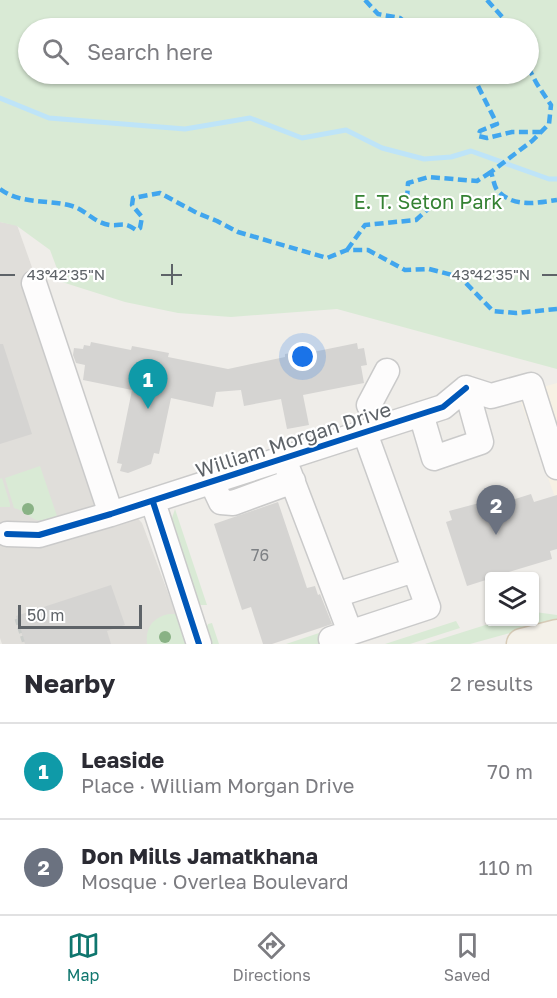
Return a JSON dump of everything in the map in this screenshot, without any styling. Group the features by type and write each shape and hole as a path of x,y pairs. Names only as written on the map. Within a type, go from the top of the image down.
{"main road":[{"path":"522,644 557,635"}],"street":[{"path":"34,283 111,514"},
{"path":"369,405 387,371"},
{"path":"466,388 491,396 531,385 555,455"},
{"path":"466,388 481,442 434,458 432,411 466,388"},
{"name":"William Morgan Drive","path":"7,534 39,535 212,483 289,470 365,433 432,411"},
{"path":"289,470 336,595 341,636 428,607 365,433"},
{"path":"153,502 199,644"},
{"path":"336,595 414,570"}],"path":[{"path":"16,619 24,644"}],"shaded area":[{"path":"0,222 17,225 111,490 142,523 187,644 2,644 0,638"},
{"path":"557,383 557,503 518,394"}],"green space":[{"name":"E. T. Seton Park","path":"0,0 557,0 557,369 337,309 231,317 178,313 125,302 62,282 50,250 17,226 0,222"},
{"path":"40,466 57,516 37,520 14,508 5,478"},
{"path":"2,478 10,507 0,507 0,479"},
{"path":"175,509 207,605 201,605 198,602 173,526 172,518"},
{"path":"539,613 557,615 557,620 539,625"},
{"path":"177,614 187,644 147,644 147,633 151,624 163,615"},
{"path":"456,621 460,628 410,644 385,644"},
{"path":"212,623 219,644 211,644 206,628"},
{"path":"485,625 535,626 470,644 425,644"},
{"path":"328,630 332,644 286,644"}],"building":[{"path":"91,342 131,350 132,346 169,353 168,357 228,369 285,357 285,354 307,350 308,353 357,343 358,349 364,348 367,365 361,366 364,383 303,395 309,425 287,429 281,399 244,406 241,390 216,392 213,407 171,398 159,454 154,453 151,464 128,473 120,471 122,464 117,463 132,390 83,380 85,365 76,363 73,355 74,348 83,349 84,345 90,346"},
{"path":"0,344 3,344 32,434 0,444"},
{"path":"531,494 534,502 557,495 557,549 550,551 552,559 509,572 485,572 485,580 467,586 446,522 452,520 449,511 479,503 481,510"},
{"path":"278,502 307,588 315,586 332,624 272,644 263,644 251,607 242,610 214,524"},
{"path":"111,585 125,625 107,631 111,644 25,644 16,616"}],"waterway":[{"path":"0,98 49,118 185,129 250,118 302,138 346,130 382,148 424,159 451,157 471,151 549,179 557,179"}],"marked path":[{"path":"365,0 378,14 400,18"},
{"path":"487,0 503,18"},
{"path":"477,84 497,124 480,131 478,136 487,138 512,132 541,132"},
{"path":"537,84 551,105 549,124 532,141 491,172 497,190 510,200 525,203 557,200"},
{"path":"347,250 365,225 416,220 428,209 407,200 408,183 429,177 477,181 491,172"},
{"path":"0,189 26,200 72,206 104,224 125,225 136,230 140,228 142,217 132,205 133,198 160,193 238,232 327,258 347,250 368,250 405,270 429,269 460,277 493,311 516,313 557,309"}],"cycle path":[{"path":"7,534 39,535 111,514 443,407 466,388"},
{"path":"153,502 199,644"}],"place":[{"name":"Leaside","path":"148,409"},
{"name":"Don Mills Jamatkhana","path":"496,535"}]}
